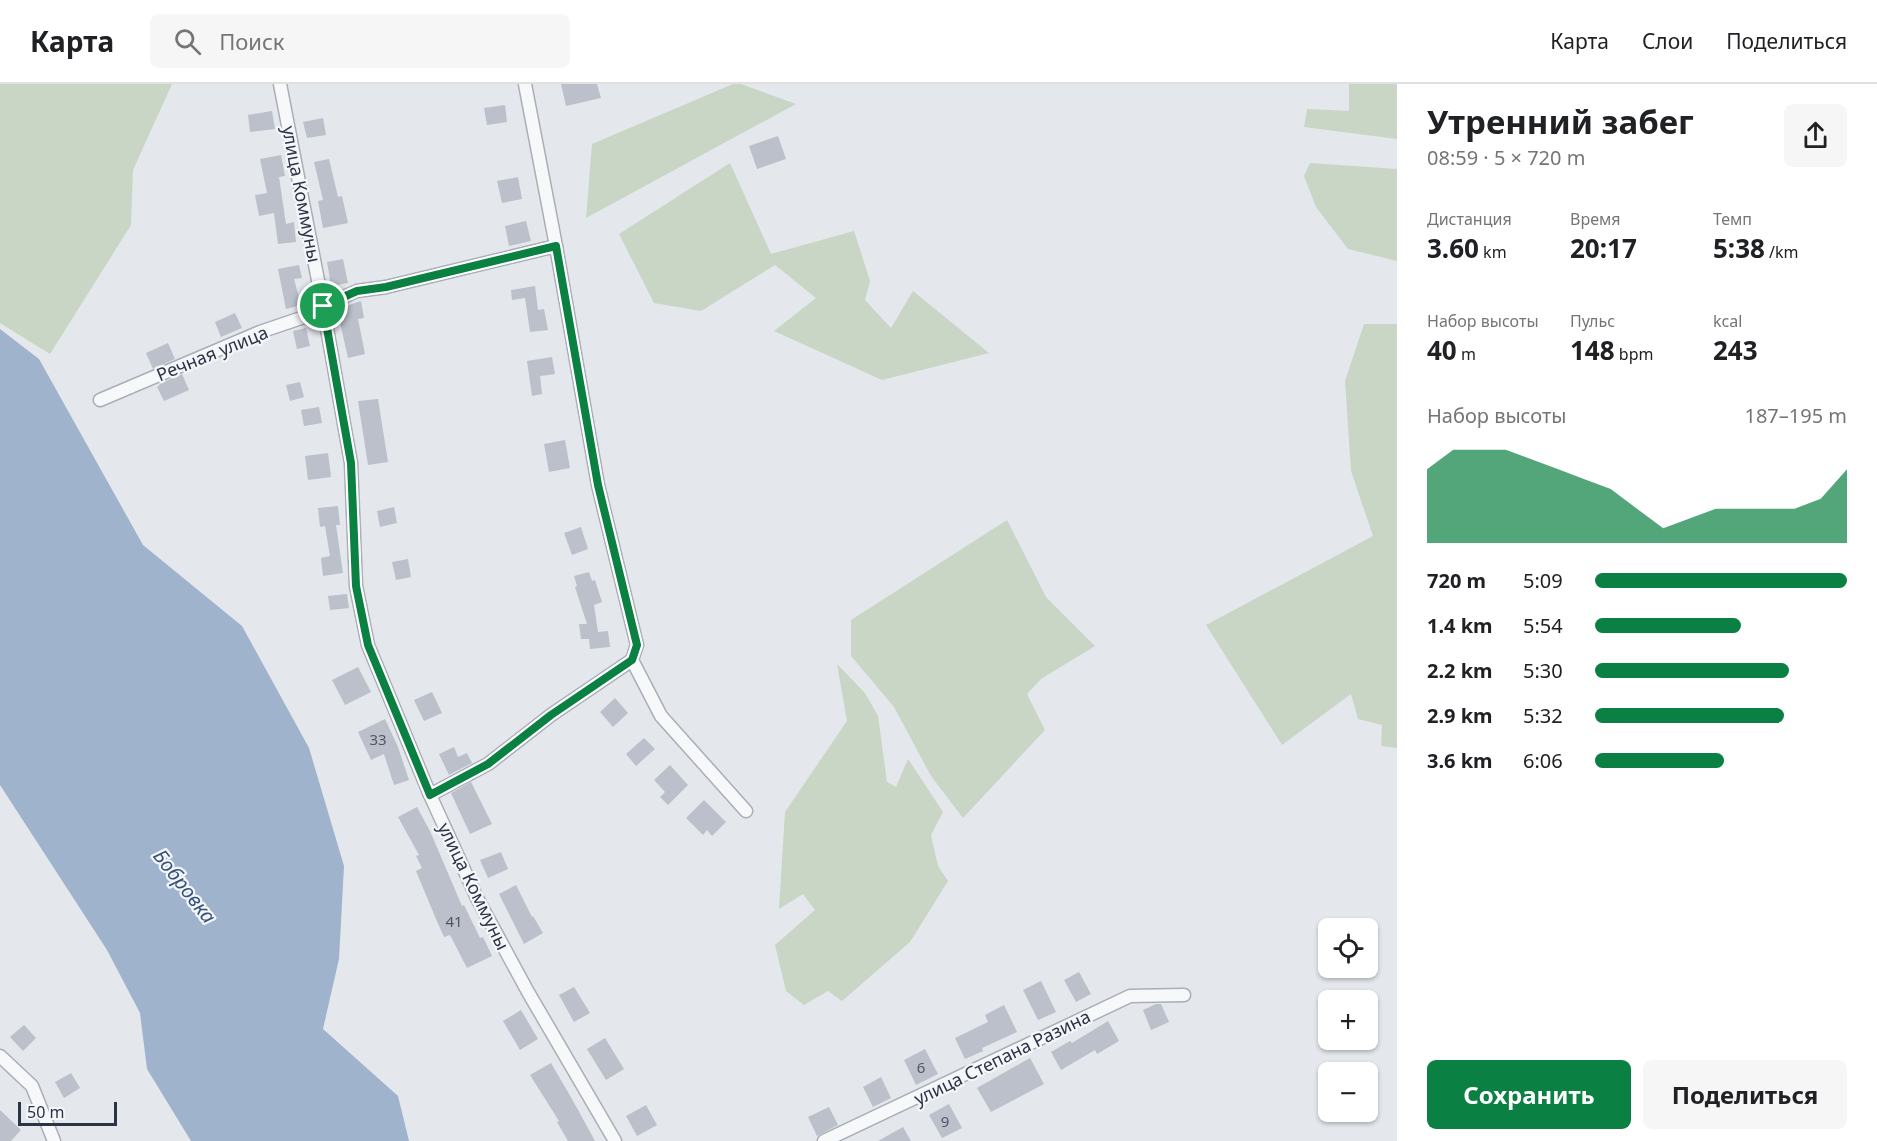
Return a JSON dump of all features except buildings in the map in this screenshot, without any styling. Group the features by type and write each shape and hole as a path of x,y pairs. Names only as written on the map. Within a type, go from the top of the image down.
{"street":[{"name":"улица Коммуны","path":"280,84 351,463 356,586 368,645 430,795 477,898 528,992 615,1141"},
{"path":"430,795 488,764 551,715 632,660 637,645 598,485 525,84"},
{"name":"Речная улица","path":"100,400 260,332 307,316 357,291 386,287 556,246"},
{"path":"632,660 662,716 746,811"},
{"name":"улица Степана Разина","path":"824,1141 1130,996 1184,994"},
{"path":"0,1056 32,1086 54,1141"}],"green space":[{"path":"0,84 172,84 133,170 131,225 50,354 0,323"},
{"path":"733,84 741,84 796,104 586,218 592,144"},
{"path":"1349,84 1397,84 1397,139 1304,127 1307,109 1349,111"},
{"path":"730,163 771,254 854,231 870,281 865,300 891,328 913,291 989,353 882,380 774,331 816,298 775,265 701,311 654,303 619,234"},
{"path":"1310,163 1397,169 1397,261 1348,249 1316,207 1304,176"},
{"path":"1364,324 1397,324 1397,748 1381,746 1382,725 1358,719 1351,694 1282,745 1206,625 1373,536 1351,471 1345,381"},
{"path":"1007,520 1046,597 1095,646 1041,679 1027,694 1045,730 963,818 931,776 894,707 851,656 851,620"},
{"path":"837,664 865,693 878,716 887,782 896,787 908,759 943,812 931,835 938,866 948,881 910,942 842,1001 828,991 804,1005 786,991 775,945 815,910 803,894 779,909 785,812 847,721"}],"water":[{"name":"Бобровка","path":"0,329 39,359 143,545 242,626 309,748 344,866 339,959 323,1029 398,1096 409,1141 191,1141 147,1069 140,1013 107,950 0,785"}],"route":[{"path":"556,246 598,485 637,645 632,660 551,715 488,764 430,795 368,645 356,586 351,463 323,306 357,291 386,287 556,246"}]}
